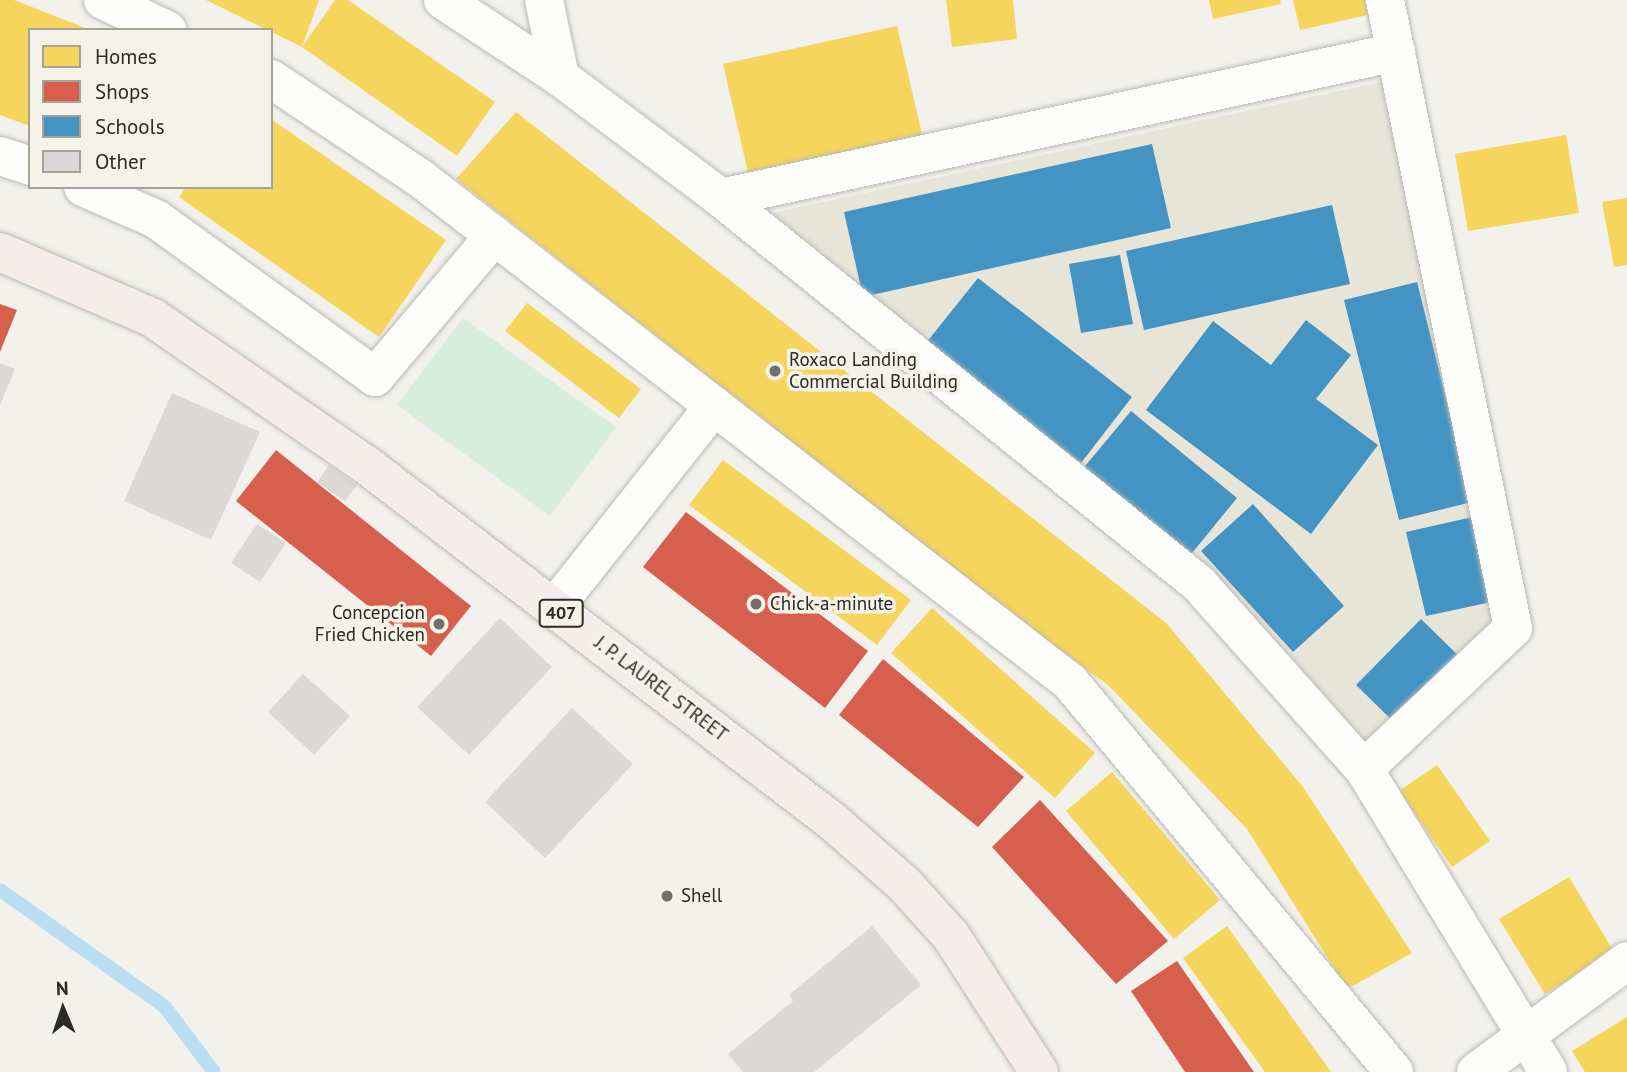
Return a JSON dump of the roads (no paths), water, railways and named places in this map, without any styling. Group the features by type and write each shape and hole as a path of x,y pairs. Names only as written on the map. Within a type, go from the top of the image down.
{"main road":[{"name":"J. P. LAUREL STREET","path":"0,252 153,318 365,464 832,821 904,884 951,936 1039,1072"}],"street":[{"path":"103,0 163,28"},
{"path":"443,0 560,77 721,198 1199,584 1364,769 1548,1072"},
{"path":"544,0 560,77"},
{"path":"1364,769 1513,628 1385,0"},
{"path":"721,198 1396,52"},
{"path":"273,80 420,178 1070,682 1394,1072"},
{"path":"0,156 28,165"},
{"path":"88,189 156,219 375,377 494,236"},
{"path":"554,608 714,406"},
{"path":"1476,1072 1627,961"}],"waterway":[{"path":"0,890 165,1007 214,1072"}],"place":[{"name":"Roxaco Landing Commercial Building","path":"775,371"},
{"name":"Chick-a-minute","path":"756,604"},
{"name":"Concepcion Fried Chicken","path":"439,624"},
{"name":"Shell","path":"667,896"}]}
